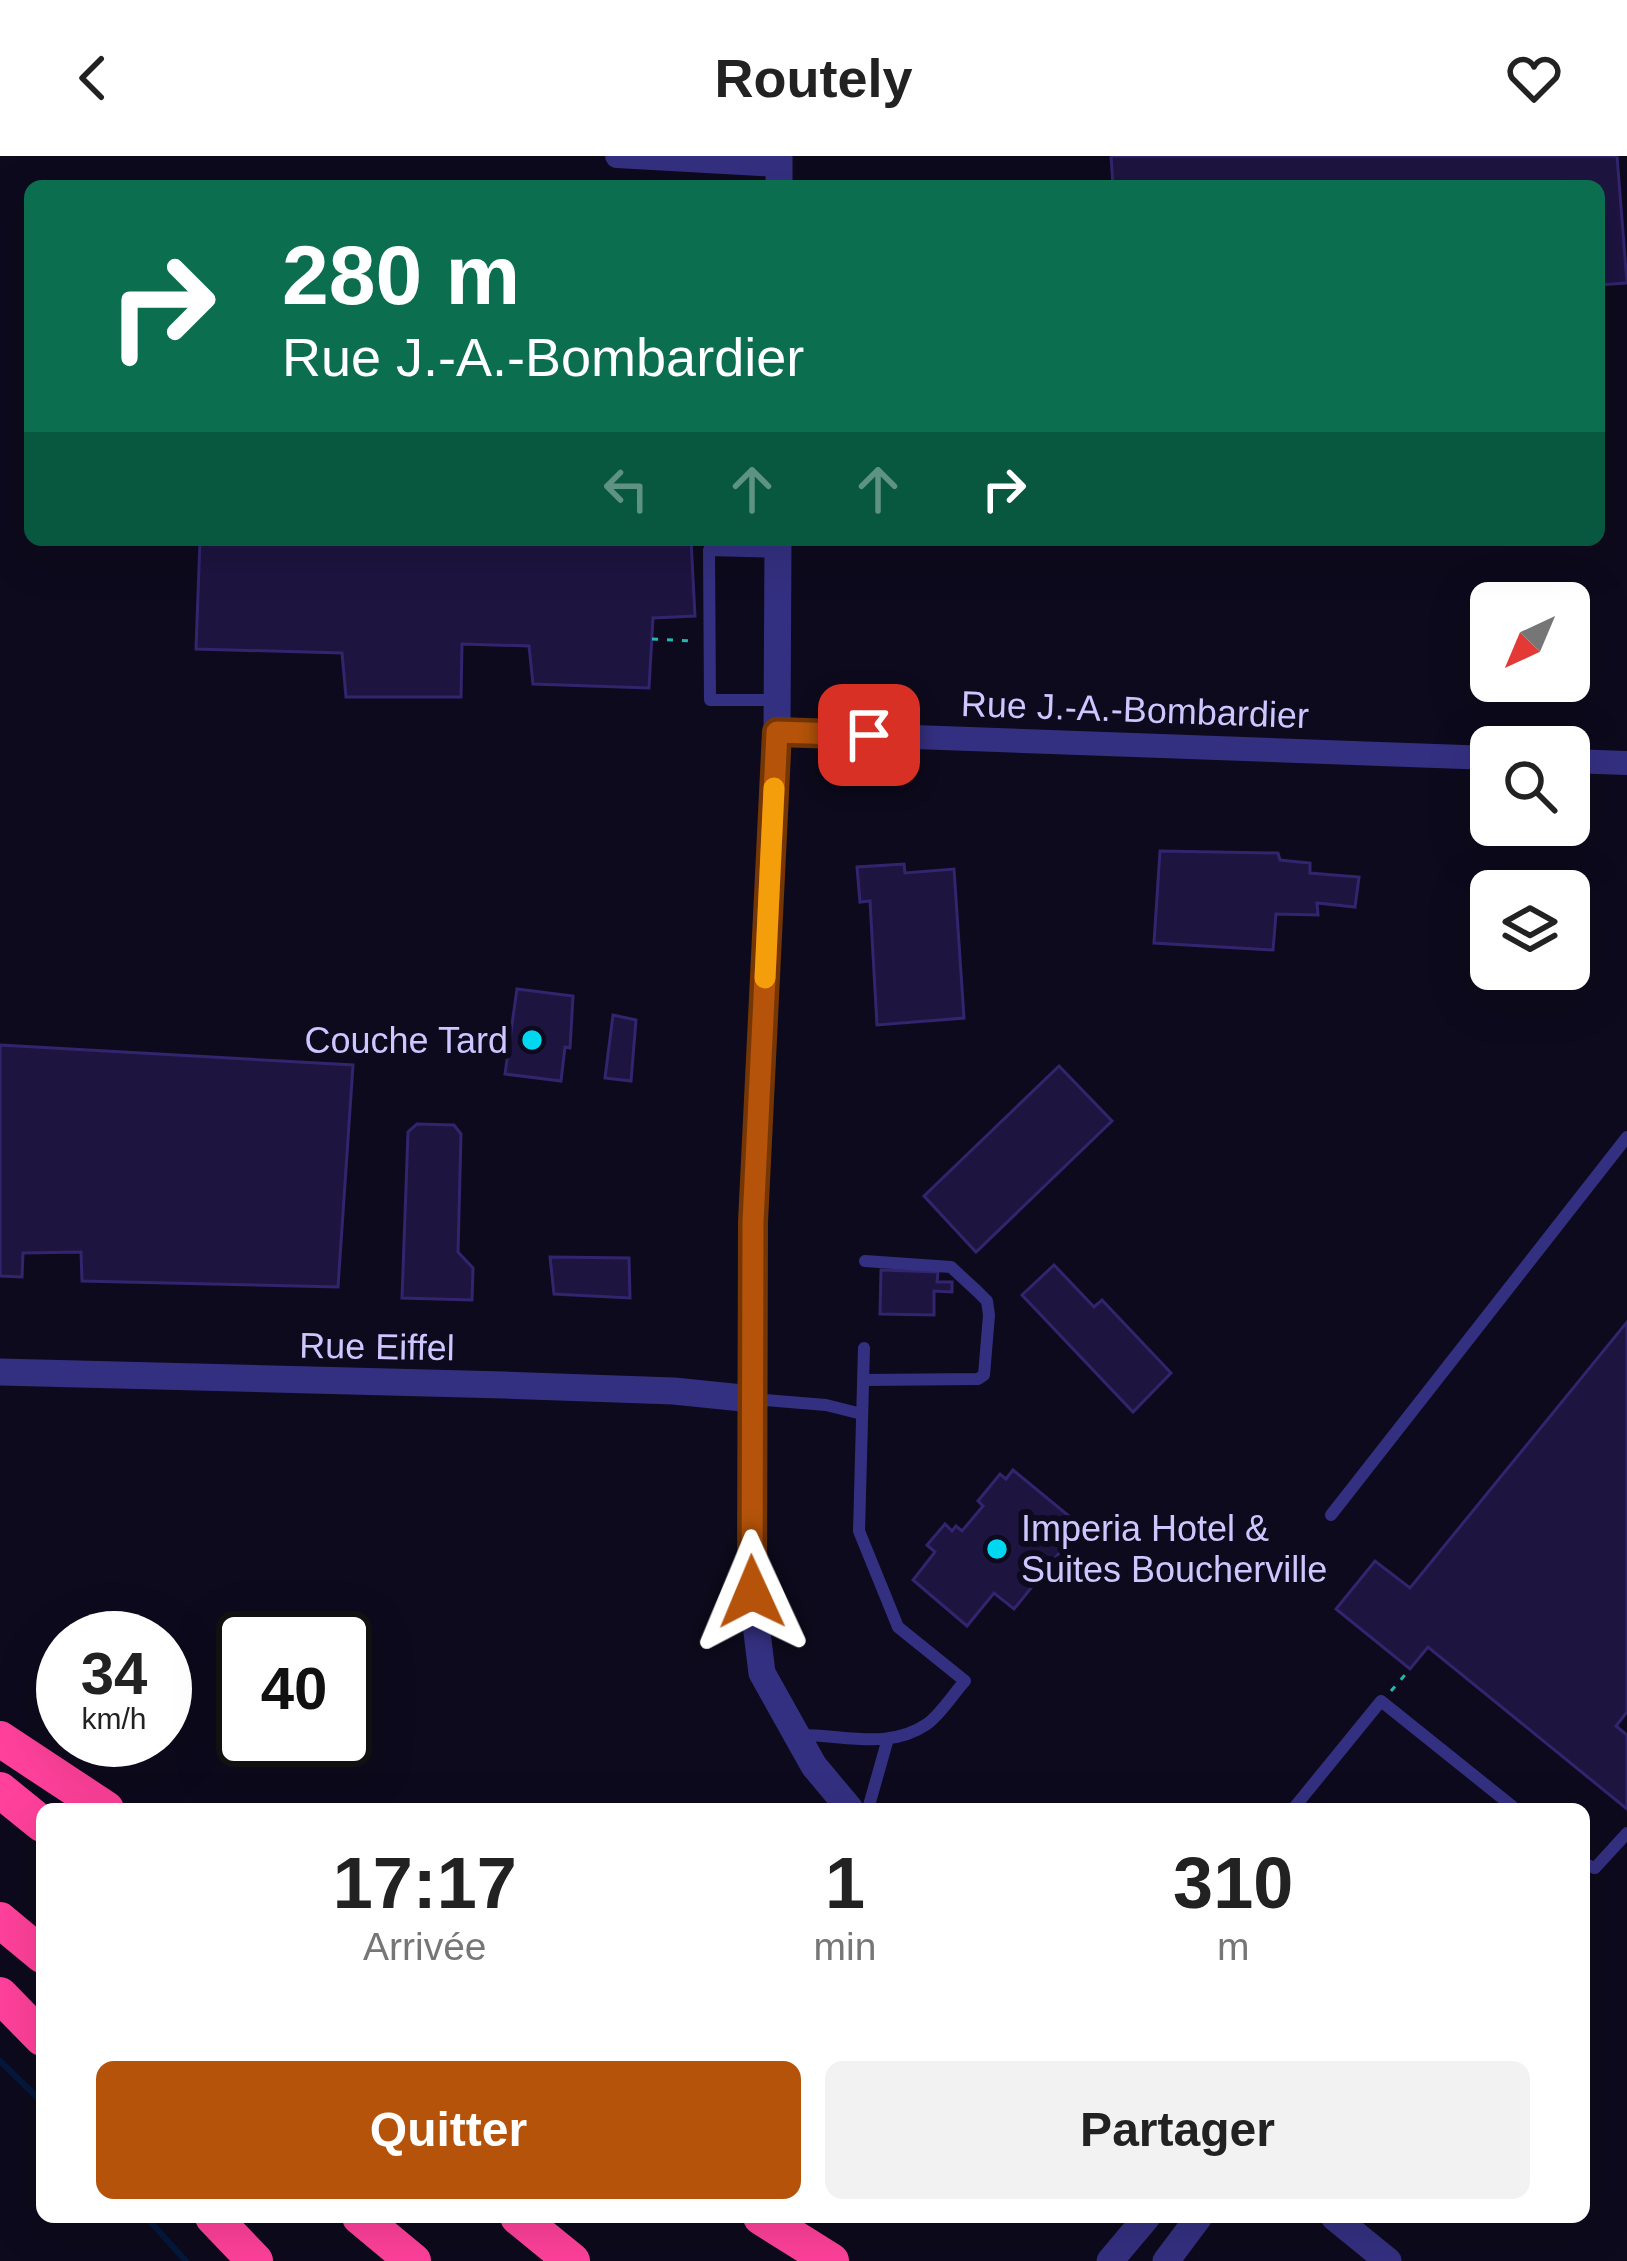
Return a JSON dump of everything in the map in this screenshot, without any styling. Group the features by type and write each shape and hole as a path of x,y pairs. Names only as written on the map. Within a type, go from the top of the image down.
{"highway":[{"path":"0,1739 97,1803"},
{"path":"0,1790 36,1820"},
{"path":"0,1920 36,1949"},
{"path":"0,1996 36,2032"},
{"path":"219,2223 255,2261"},
{"path":"367,2223 413,2261"},
{"path":"525,2223 572,2261"},
{"path":"770,2223 831,2261"}],"street":[{"path":"617,156 779,169"},
{"path":"778,546 777,732 753,1222 752,1592 762,1673 814,1766 845,1803"},
{"name":"Rue J.-A.-Bombardier","path":"777,732 1470,757"},
{"path":"1590,762 1627,763"},
{"name":"Rue Eiffel","path":"0,1372 504,1384 752,1399"},
{"path":"1110,2261 1142,2223"},
{"path":"1166,2261 1200,2223"},
{"path":"1341,2223 1388,2261"}],"lane":[{"path":"777,700 710,700 709,550 778,546"},
{"path":"1330,1515 1627,1137"},
{"path":"864,1380 978,1379 984,1375 989,1315 986,1301 951,1267 866,1261"},
{"path":"797,1735 887,1742 928,1723 965,1681 898,1627 859,1532 864,1348"},
{"path":"752,1399 826,1405 862,1414"},
{"path":"1298,1803 1382,1701 1506,1803"},
{"path":"870,1803 887,1742"},
{"path":"1590,1866 1602,1864 1627,1833"}],"path":[{"path":"652,640 710,642"},
{"path":"1382,1701 1410,1669"}],"building":[{"path":"1111,156 1617,156 1627,283 1605,285 1605,180 1113,180"},
{"path":"200,546 691,546 695,616 653,618 649,688 533,684 529,646 462,644 461,697 346,697 342,653 196,649"},
{"path":"1160,851 1278,853 1280,860 1310,863 1310,873 1359,877 1355,907 1317,903 1318,915 1276,914 1273,950 1154,943"},
{"path":"904,864 905,873 954,869 964,1018 877,1025 870,901 860,902 857,867"},
{"path":"517,989 573,996 570,1048 565,1047 561,1081 505,1074"},
{"path":"613,1015 636,1020 631,1081 605,1078"},
{"path":"0,1045 353,1065 338,1287 82,1281 81,1252 23,1253 22,1277 0,1276"},
{"path":"1059,1066 1112,1121 976,1252 924,1196"},
{"path":"417,1124 454,1125 461,1134 458,1252 473,1268 472,1300 402,1298 408,1132"},
{"path":"550,1257 629,1258 630,1298 554,1294"},
{"path":"1054,1265 1094,1307 1102,1300 1171,1373 1133,1412 1022,1295"},
{"path":"881,1270 938,1272 937,1282 952,1282 952,1292 934,1291 934,1315 880,1314"},
{"path":"1627,1322 1627,1712 1616,1726 1627,1735 1627,1809 1428,1647 1410,1669 1336,1609 1375,1561 1410,1588"},
{"name":"Imperia Hotel & Suites Boucherville","path":"1013,1470 1081,1526 1014,1609 994,1593 967,1626 913,1580 935,1552 927,1545 945,1524 952,1531 956,1526 962,1531 983,1506 978,1501 1000,1474 1006,1479"}],"waterway":[{"path":"0,2061 36,2096"},
{"path":"151,2223 186,2261"}],"slow traffic":[{"path":"765,978 774,788"}],"place":[{"name":"Couche Tard","path":"532,1040"},
{"name":"Imperia Hotel & Suites Boucherville","path":"997,1549"}],"route":[{"path":"752,1592 753,1222 777,732 869,735"}]}
